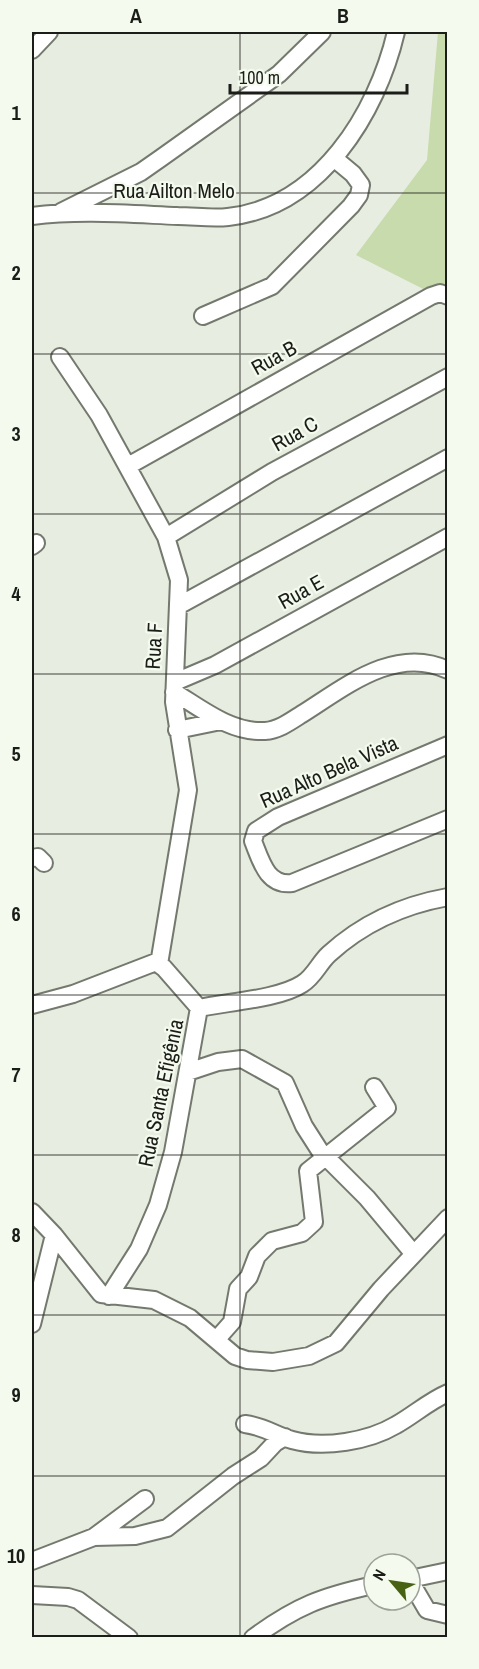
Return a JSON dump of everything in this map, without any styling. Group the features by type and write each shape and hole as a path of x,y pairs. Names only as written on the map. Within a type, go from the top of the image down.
{"street":[{"path":"32,51 49,32"},
{"path":"60,213 141,172 279,74 322,32"},
{"name":"Rua Ailton Melo","path":"32,216 60,213 228,217 267,207 290,195 335,159 368,105 391,55 396,32"},
{"path":"202,316 272,286 351,206 359,195 361,185 353,174 335,159"},
{"name":"Rua B","path":"128,466 431,296 445,295"},
{"name":"Rua F","path":"60,357 99,415 166,537 179,580 174,687 177,730 188,790 159,963"},
{"name":"Rua C","path":"166,537 273,472 447,377"},
{"path":"178,606 447,458"},
{"name":"Rua E","path":"174,687 447,537"},
{"path":"174,687 221,721 250,730 273,730 347,686 394,663 427,662 447,670"},
{"path":"177,730 221,721"},
{"name":"Rua Alto Bela Vista","path":"447,746 278,817 256,831 253,842 272,879 278,884 292,883 447,819"},
{"path":"199,1008 294,988 310,977 330,954 364,928 390,913 447,897"},
{"path":"32,1005 73,994 159,963"},
{"name":"Rua Santa Efigênia","path":"109,1296 139,1249 158,1205 173,1152 199,1008 159,963"},
{"path":"188,1072 218,1062 242,1059 285,1083 304,1126 327,1158 381,1213 413,1253"},
{"path":"217,1339 232,1322 238,1289 249,1277 257,1256 272,1241 302,1233 314,1222 308,1171 387,1108 374,1087"},
{"path":"32,1212 54,1235 98,1291 109,1296 154,1300 190,1318 235,1356 256,1361 292,1359 324,1350 347,1333 381,1288 447,1218"},
{"path":"32,1324 54,1235"},
{"path":"245,1424 267,1428 285,1437 303,1442 330,1442 369,1436 396,1425 447,1393"},
{"path":"94,1537 143,1535 166,1528 232,1476 261,1458 275,1443 285,1437"},
{"path":"32,1561 94,1537 145,1499"},
{"path":"422,1577 447,1571"},
{"path":"253,1638 296,1608 329,1595 362,1588"},
{"path":"32,1595 68,1597 78,1600 129,1638"},
{"path":"422,1601 427,1610 447,1615"}],"green space":[{"path":"438,32 447,32 447,301 356,255 427,160"}]}
